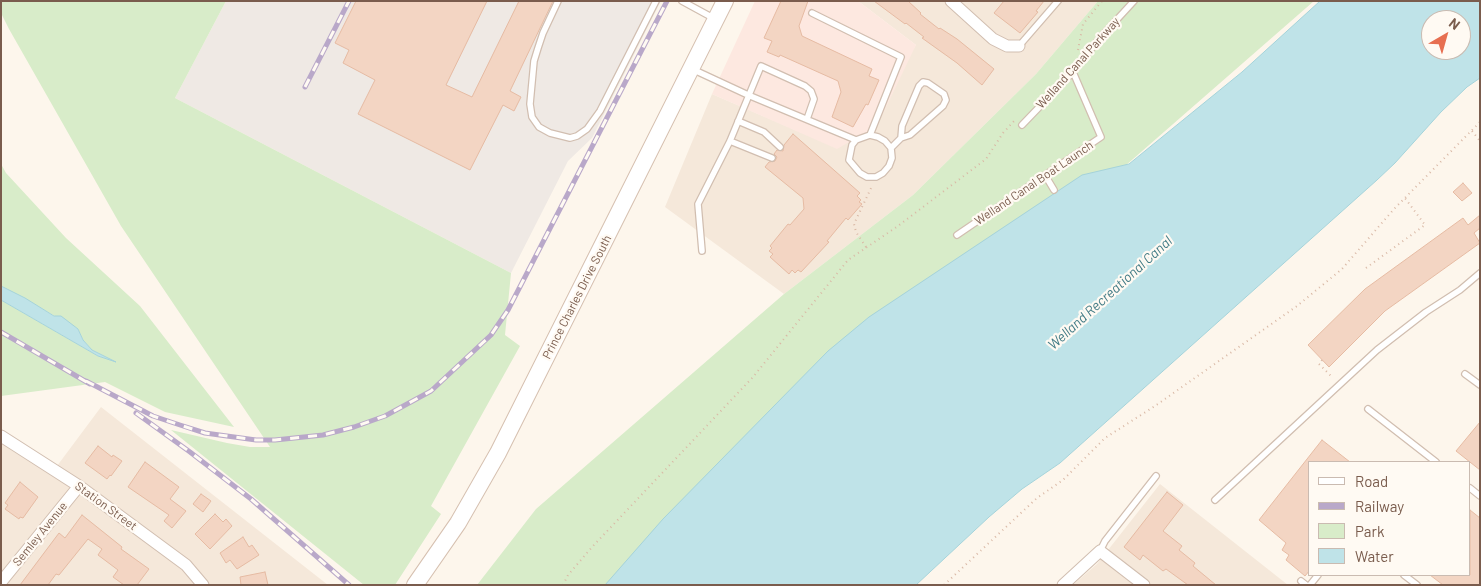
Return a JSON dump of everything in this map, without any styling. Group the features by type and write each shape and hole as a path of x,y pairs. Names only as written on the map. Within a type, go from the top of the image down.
{"main road":[{"name":"Prince Charles Drive South","path":"416,585 458,522 498,452 725,1"}],"street":[{"path":"959,4 993,38 1006,46 1019,46"},
{"name":"Station Street","path":"1,436 79,486 186,565 203,585"},
{"name":"Semley Avenue","path":"1,582 79,486"},
{"path":"1063,585 1100,551 1144,585"}],"lane":[{"path":"558,1 543,33 536,54 530,104 532,116 539,128 570,138 577,136 587,129 597,116 656,1"},
{"path":"682,1 716,20"},
{"path":"1019,46 1058,1"},
{"name":"Welland Canal Parkway","path":"1022,125 1074,72 1099,40 1134,1"},
{"path":"812,13 901,57 870,135"},
{"path":"702,251 698,204 730,141 761,66 811,90 814,99 807,119"},
{"path":"692,69 748,95 856,140"},
{"name":"Welland Canal Boat Launch","path":"957,235 1102,137 1074,72"},
{"path":"891,148 901,138 910,135 943,106 946,100 944,94 928,83 923,82 919,86 902,126 901,138"},
{"path":"738,120 764,132 780,146"},
{"path":"870,135 878,137 891,148 892,158 889,166 883,173 876,177 867,177 860,173 849,160 852,145 856,140 870,135"},
{"path":"730,141 772,158"},
{"path":"1045,176 1054,190"},
{"path":"1215,500 1339,384 1393,337 1480,274"},
{"path":"1465,374 1480,385"},
{"path":"1368,409 1435,461"},
{"path":"1100,551 1105,541 1156,476"},
{"path":"1405,576 1417,585"}],"path":[{"path":"1076,55 1080,46 1084,24 1102,1"},
{"path":"563,585 568,574 593,546 753,377 848,260 898,226 986,159 1003,133 1016,119"},
{"path":"944,585 1037,498 1062,480 1105,438 1155,406 1297,306 1342,269 1405,198 1480,122"},
{"path":"1471,131 1480,141"},
{"path":"867,247 856,232 854,224 876,177"},
{"path":"1366,268 1425,225 1405,198"},
{"path":"1322,360 1319,364 1339,384"}],"shaded area":[{"path":"226,1 661,1 592,138 568,161 511,273 175,98"},
{"path":"755,1 858,1 916,45 877,126 837,149 712,94"},
{"path":"858,1 1098,1 1036,74 913,195 784,294 665,207 712,94 837,148 916,45"},
{"path":"101,407 328,585 1,585 1,434 57,466"},
{"path":"1160,484 1288,585 1073,585 1097,564"}],"green space":[{"path":"1,1 226,1 175,98 511,273 505,335 520,346 431,506 441,514 395,585 364,585 171,430 250,447 270,447 121,226 9,29 1,13"},
{"path":"1098,1 1314,1 645,585 477,585 536,509 784,294 913,195 1036,74"},
{"path":"1,164 6,173 66,238 140,306 234,427 165,412 105,382 1,396 1,300 98,356 111,360 92,350 83,340 78,329 1,286"}],"water":[{"name":"Welland Recreational Canal","path":"1320,1 1480,1 1480,78 1467,87 1441,112 1377,180 1060,463 1022,489 916,585 605,585 663,519 828,351 869,317 1082,175 1129,164 1242,72"},
{"path":"1,286 54,316 61,316 78,329 83,340 92,350 116,362 98,356 1,300"}],"building":[{"path":"356,1 487,1 446,85 472,97 519,1 553,1 510,91 521,97 514,111 503,105 470,170 358,114 375,80 343,63 349,50 335,43"},
{"path":"781,1 808,1 799,26 802,36 872,69 869,76 879,80 868,105 866,104 853,127 832,117 841,92 838,81 780,55 779,57 767,52 772,41 764,38"},
{"path":"874,1 908,1 920,14 939,29 957,39 994,69 982,85 957,63 922,38 924,37 906,23"},
{"path":"1004,1 1044,1 1036,11 1038,12 1020,33 994,13"},
{"path":"793,134 860,193 857,196 862,204 848,220 846,218 827,241 829,242 801,272 798,270 795,273 792,270 789,274 770,257 773,254 769,251 772,248 770,246 788,224 790,225 804,209 803,198 765,167 769,162 775,161 777,157 774,154 777,150 783,151 784,145"},
{"path":"1463,183 1472,193 1462,201 1453,192"},
{"path":"1480,215 1480,228 1474,233 1480,243 1385,311 1329,367 1308,345 1365,289 1463,218 1468,225"},
{"path":"1480,422 1480,470 1456,451"},
{"path":"1322,440 1349,461 1308,461 1308,572 1305,576 1286,560 1289,555 1282,550 1286,543 1259,520"},
{"path":"98,446 112,457 113,455 122,461 107,479 85,463"},
{"path":"145,462 179,487 170,499 186,511 172,528 164,521 169,515 128,487"},
{"path":"20,482 38,497 23,518 20,517 19,519 5,509 8,505 5,503"},
{"path":"1167,492 1183,505 1163,531 1182,546 1179,550 1195,563 1193,566 1216,585 1188,585 1166,569 1163,571 1143,555 1140,560 1124,547"},
{"path":"201,494 211,501 203,512 193,504"},
{"path":"1471,511 1480,518 1480,585 1443,585 1431,576 1471,576"},
{"path":"215,514 223,522 226,519 232,526 210,549 195,534"},
{"path":"82,515 122,547 121,549 149,569 137,585 124,585 113,577 118,570 98,555 102,549 88,539 59,575 56,574 48,585 20,585 59,533 65,538"},
{"path":"243,537 249,547 252,545 259,555 237,569 230,560 226,563 220,553"},
{"path":"265,572 268,585 241,585 240,577"}],"railway":[{"path":"305,87 349,1"},
{"path":"86,381 153,416 205,433 256,440 323,435 354,427 385,416 431,391 491,335 508,310 667,1"},
{"path":"1,332 90,384"},
{"path":"136,413 251,499 349,585"}]}
